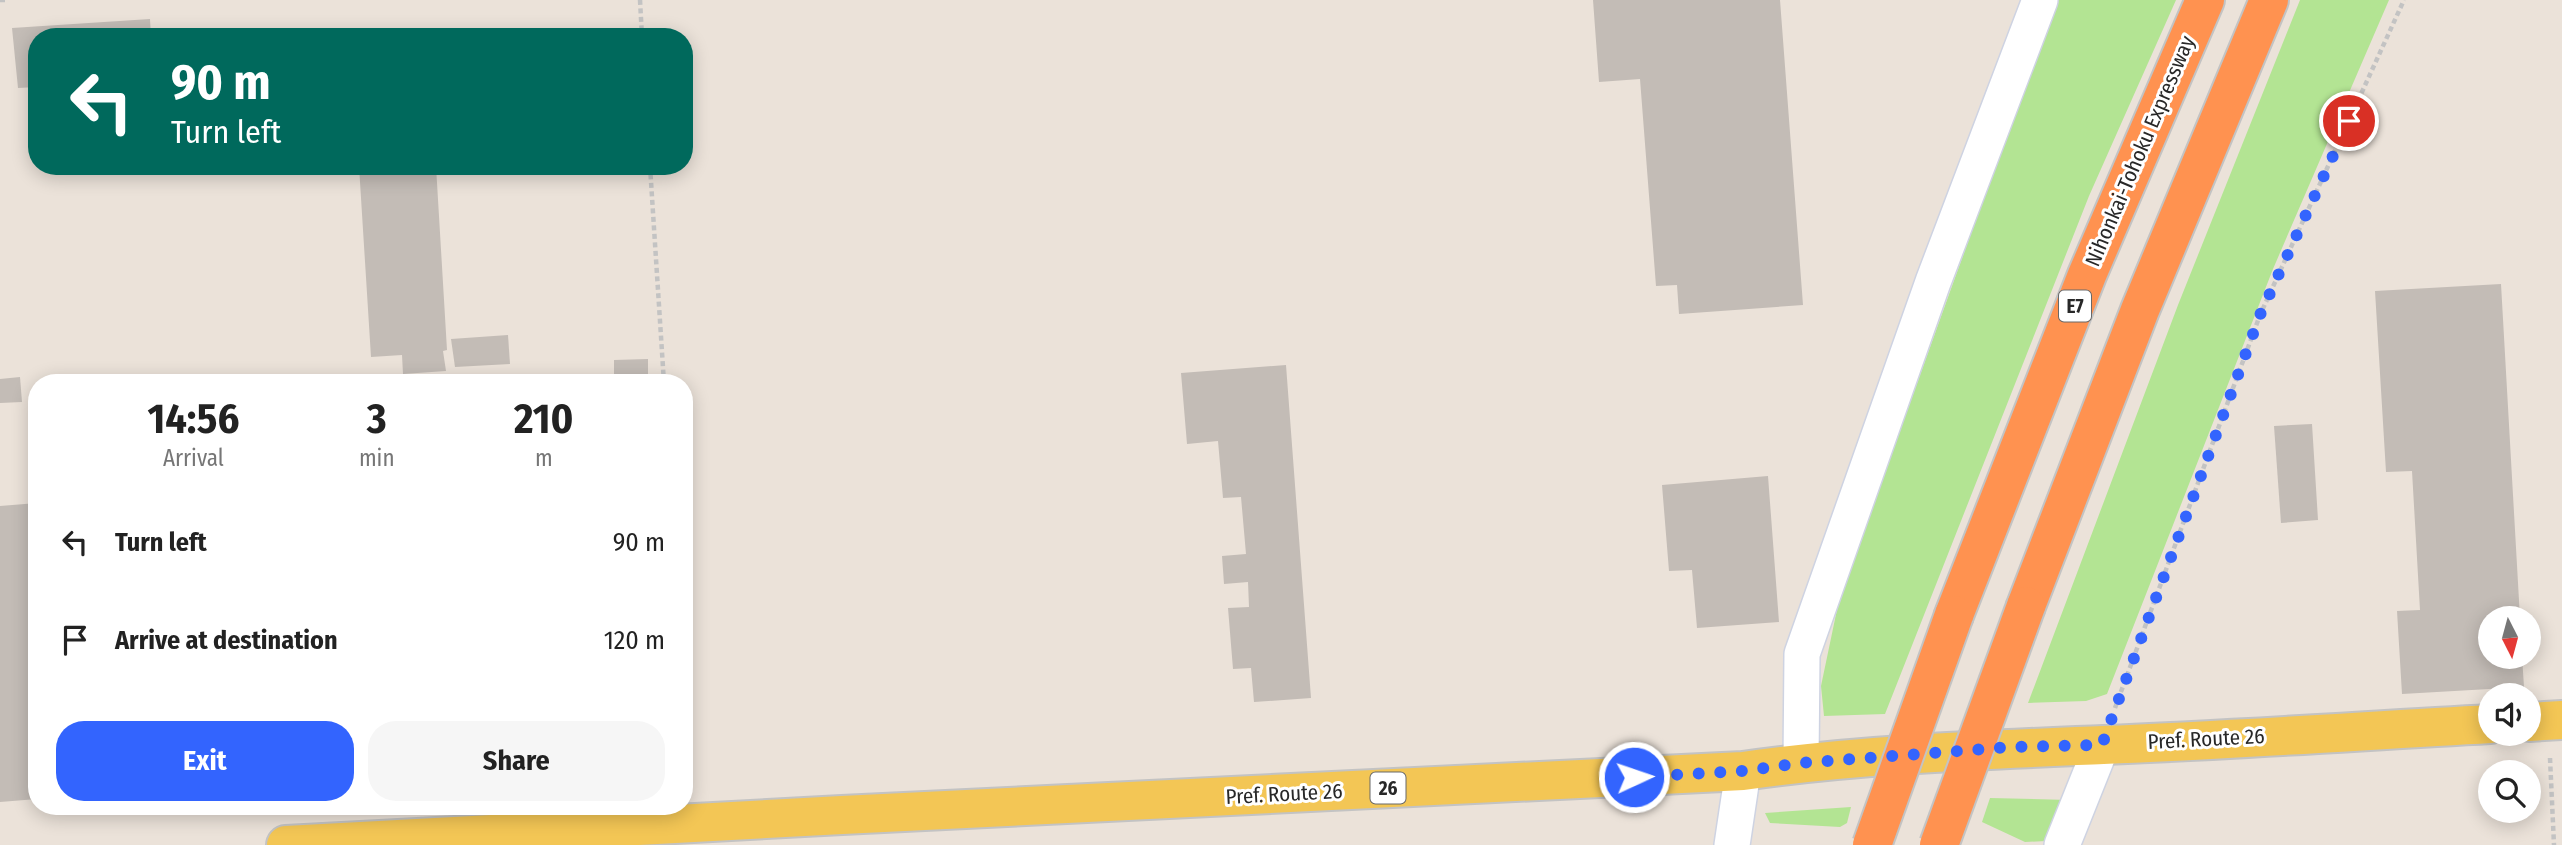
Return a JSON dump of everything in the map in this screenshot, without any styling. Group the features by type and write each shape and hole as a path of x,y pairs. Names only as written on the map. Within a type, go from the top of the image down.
{"highway":[{"name":"Nihonkai-Tohoku Expressway","path":"1872,845 1954,615 2087,275 2205,0"},
{"path":"1939,845 2026,606 2140,310 2269,0"}],"main road":[{"name":"Pref. Route 26","path":"286,845 1743,771 1801,763 2011,747 2102,745 2478,725"}],"street":[{"path":"1801,763 1802,654 1933,282 2040,0"},
{"path":"2062,845 2102,745"},
{"path":"1732,845 1743,771"}],"path":[{"path":"0,0 7,0"},
{"path":"640,0 642,28"},
{"path":"2102,745 2260,315 2404,0"},
{"path":"651,175 663,374"},
{"path":"2546,721 2554,845"},
{"path":"691,815 692,825"}],"green space":[{"path":"2055,0 2176,0 2089,196 1885,714 1824,716 1821,686 1839,600"},
{"path":"2300,0 2389,0 2273,269 2107,694 2086,701 2028,703 2178,305"},
{"path":"1990,798 2069,800 2046,841 2025,842 1982,822"},
{"path":"1851,807 1847,823 1840,827 1770,823 1765,813"}],"building":[{"path":"1593,0 1780,0 1803,305 1679,314 1677,285 1656,286 1640,79 1599,82"},
{"path":"150,19 150,28 28,28 28,87 18,88 12,28"},
{"path":"360,175 437,175 446,371 403,374 402,355 371,357"},
{"path":"2501,284 2519,606 2478,606 2478,669 2523,669 2524,683 2478,683 2478,690 2402,694 2397,611 2420,610 2412,471 2386,472 2375,291"},
{"path":"508,335 510,364 455,367 451,339"},
{"path":"648,359 648,374 614,374 614,360"},
{"path":"1286,365 1311,698 1254,702 1251,668 1233,669 1228,608 1249,607 1248,582 1224,584 1222,556 1246,554 1241,497 1223,498 1218,441 1187,444 1181,373"},
{"path":"20,377 22,402 0,403 0,379"},
{"path":"2312,424 2318,520 2281,523 2274,426"},
{"path":"1768,476 1779,622 1697,628 1692,570 1669,571 1662,485"},
{"path":"28,504 28,800 0,802 0,506"}],"route":[{"path":"1634,777 1743,771 1801,763 2011,747 2102,745 2260,315 2349,121"}]}
